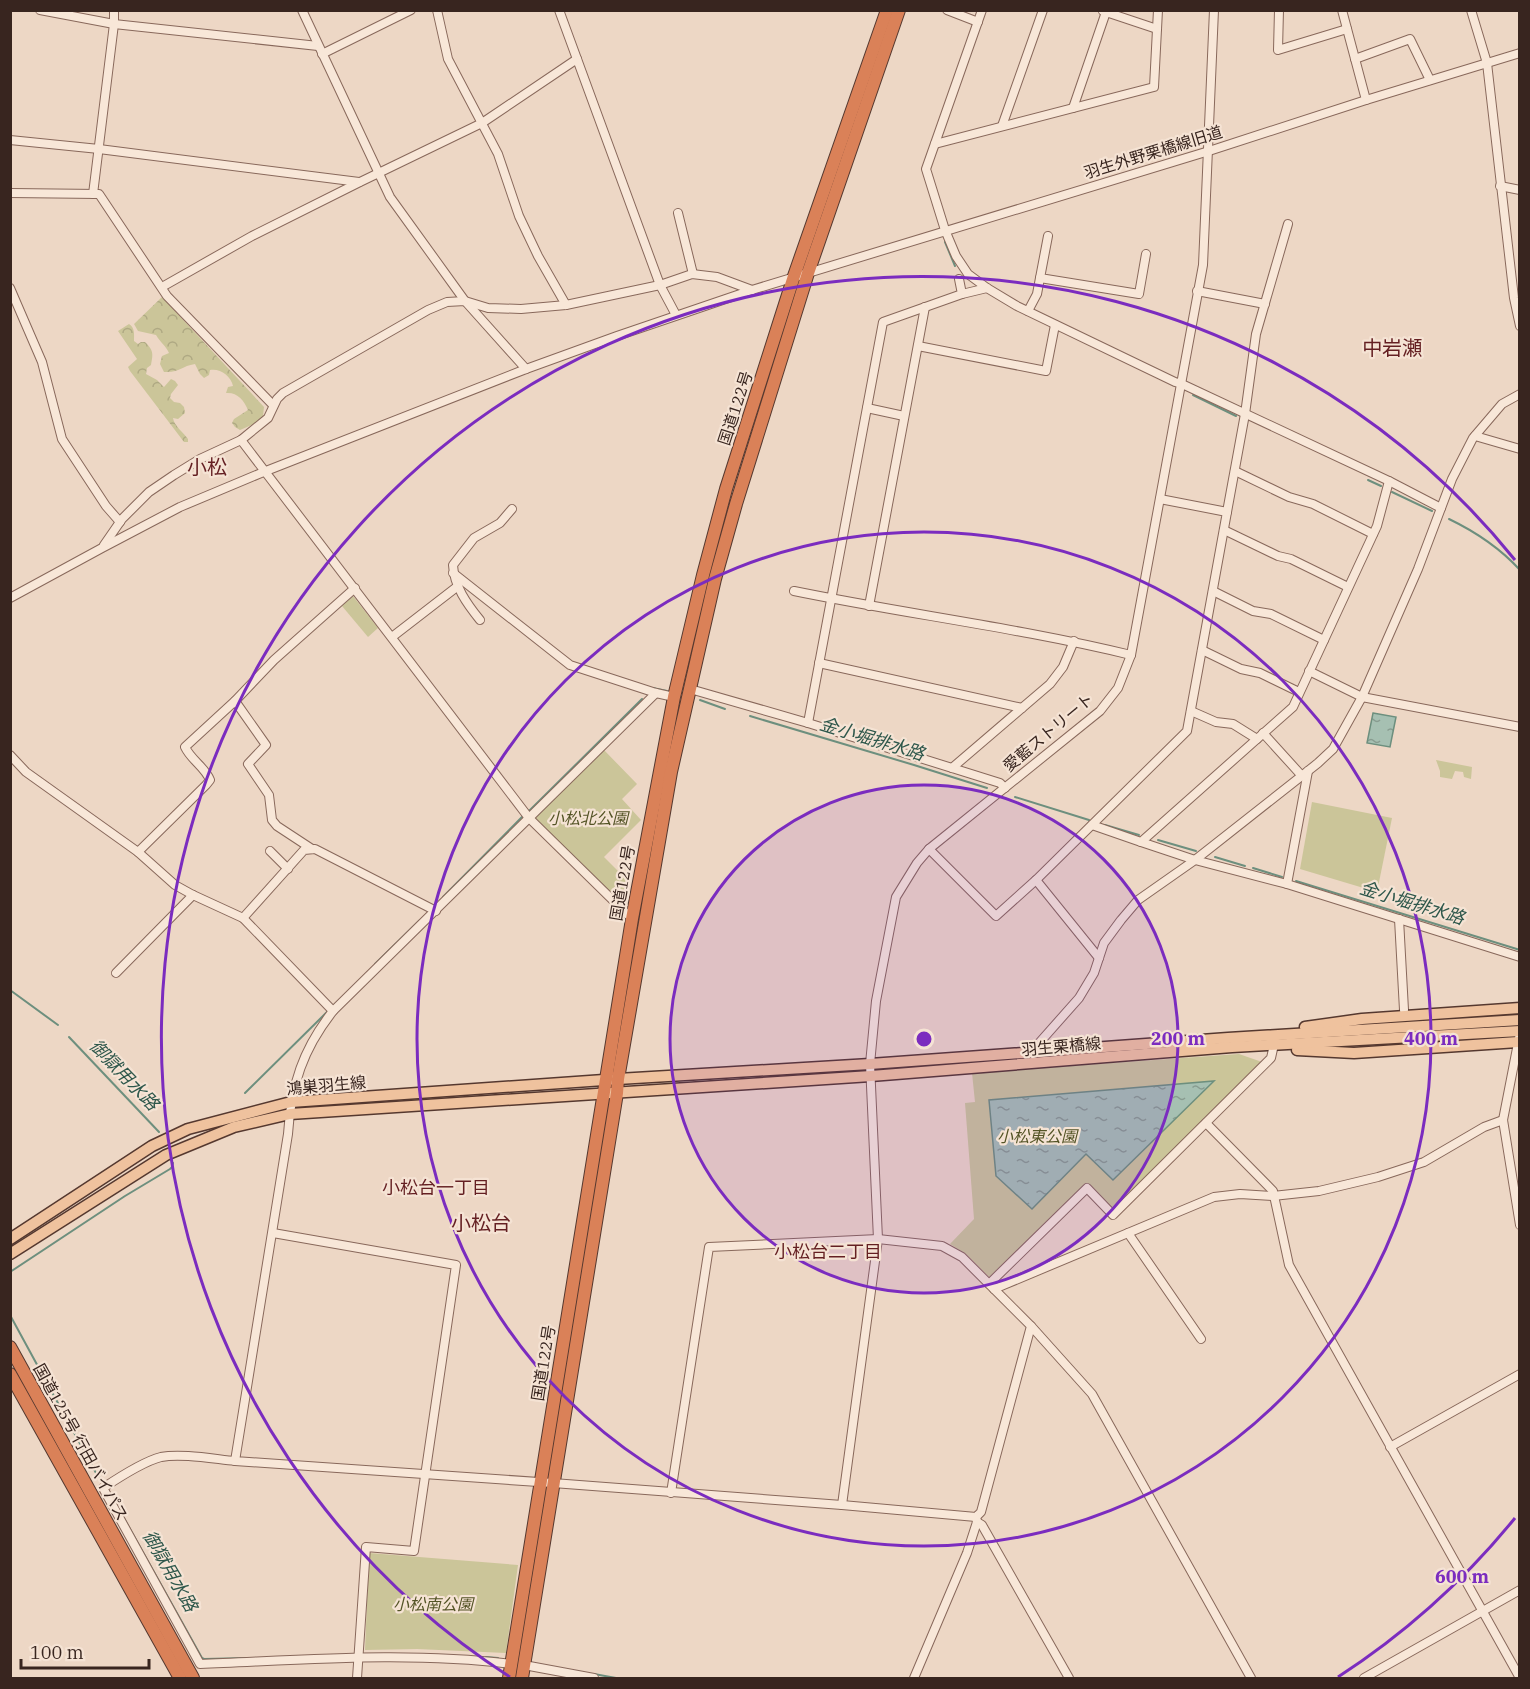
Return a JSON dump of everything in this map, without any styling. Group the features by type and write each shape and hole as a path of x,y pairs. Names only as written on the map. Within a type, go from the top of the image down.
{"highway":[{"name":"国道122号","path":"509,1678 517,1665 611,1093 632,919 674,697 726,489 794,276 887,10"},
{"name":"国道122号","path":"612,1079 671,772 736,504 808,273 899,10"},
{"name":"国道125号 行田バイパス","path":"10,1347 193,1678"},
{"name":"国道125号 行田バイパス","path":"10,1374 180,1678"},
{"name":"国道122号","path":"517,1665 522,1678"}],"main road":[{"path":"1230,1043 1362,1019 1520,1008"},
{"name":"羽生栗橋線","path":"612,1079 1032,1052 1474,1029 1520,1020"},
{"name":"羽生栗橋線","path":"1474,1029 1519,1038"},
{"path":"1230,1043 1273,1049 1354,1053 1519,1038"},
{"name":"羽生栗橋線","path":"611,1093 871,1076 1230,1043"},
{"name":"鴻巣羽生線","path":"10,1239 152,1146 188,1129 291,1102 612,1079"},
{"name":"鴻巣羽生線","path":"10,1254 166,1155 234,1127 290,1114 611,1093"}],"street":[{"path":"40,10 114,24 320,50 411,10"},
{"path":"93,194 114,10"},
{"path":"302,10 390,197 465,301 526,369"},
{"path":"437,10 448,59 498,154 519,216 538,256 566,305"},
{"path":"559,10 660,285 676,315"},
{"path":"947,10 978,22"},
{"path":"982,10 926,169 945,230 956,256 968,274 1028,312 1389,481 1441,508"},
{"path":"1002,126 1043,10"},
{"path":"935,144 1154,87 1158,10"},
{"name":"愛藍ストリート","path":"842,1505 878,1239 870,1064 876,1000 896,897 917,863 929,849 1100,711 1118,688 1131,655 1203,265 1214,10"},
{"path":"1279,10 1278,50 1347,29"},
{"path":"1342,10 1366,99"},
{"path":"1471,10 1487,63 1514,298 1520,326"},
{"path":"1073,108 1104,11 1157,29"},
{"path":"1355,59 1410,39 1430,80"},
{"name":"羽生外野栗橋線旧道","path":"10,598 180,507 526,369 676,315 794,276 1209,151 1366,99 1520,53"},
{"path":"162,287 252,236 482,123 577,59"},
{"path":"10,140 360,182"},
{"path":"1500,186 1520,190"},
{"path":"10,193 99,194 167,296 273,405"},
{"path":"678,213 693,274"},
{"path":"929,849 996,916 1036,880 1187,731 1245,414 1256,334 1288,224"},
{"path":"1028,312 1037,294 1048,236"},
{"path":"1040,278 1139,294 1146,254"},
{"path":"102,548 120,522 149,492 200,459 241,440 268,418 273,405 283,393 428,310 447,302 465,301 488,308 521,309 566,305 660,285 693,274 717,277 752,290"},
{"path":"959,279 962,294"},
{"path":"10,288 42,362 62,439 106,506 120,522"},
{"path":"808,723 883,322 962,294 987,288"},
{"path":"1197,291 1265,304"},
{"path":"868,606 925,307"},
{"path":"918,345 1046,371 1055,325"},
{"path":"1032,1052 1079,998 1094,973 1104,943 1138,900 1195,860 1333,748 1362,697 1418,569 1452,479 1475,436 1502,404 1520,394"},
{"path":"867,408 904,416"},
{"path":"1475,436 1520,449"},
{"path":"241,440 267,471 529,818 632,919"},
{"path":"1235,471 1289,498 1313,504 1372,534"},
{"path":"1141,842 1293,707 1377,526 1389,481"},
{"path":"1160,499 1227,512"},
{"path":"480,620 467,604 458,586 453,573 453,565 474,538 500,523 512,509"},
{"path":"1224,530 1348,587"},
{"path":"453,573 570,664 674,697"},
{"path":"392,637 458,586"},
{"path":"138,852 210,780 207,773 185,747 235,701 274,660 355,588"},
{"path":"794,591 1074,641 1131,655"},
{"path":"1213,591 1253,611 1271,614 1324,640"},
{"path":"952,768 1050,684 1063,667 1074,641"},
{"path":"1202,650 1241,669 1260,673 1299,692"},
{"path":"819,663 1022,708"},
{"path":"1310,671 1362,697 1520,727"},
{"path":"690,689 1000,783 1005,788"},
{"path":"235,1461 273,1233 291,1102 306,1053 333,1011 656,693"},
{"path":"235,701 266,745 248,764 269,795 272,820 277,826 312,849 436,911"},
{"path":"1191,711 1216,722 1233,724 1260,736 1305,773"},
{"path":"10,755 26,772 138,852 175,885 243,918 333,1011"},
{"path":"1287,884 1305,773"},
{"path":"1092,825 1195,860 1287,884 1520,957"},
{"path":"243,918 304,850 312,849"},
{"path":"270,851 288,869"},
{"path":"1036,880 1099,958"},
{"path":"117,973 193,895"},
{"path":"1399,919 1404,1010"},
{"path":"1519,1038 1503,1119 1520,1225"},
{"path":"991,1286 1087,1188 1113,1215 1271,1058 1273,1049"},
{"path":"991,1286 1214,1197 1240,1194 1273,1196 1319,1191 1424,1162 1484,1126 1503,1119"},
{"path":"1206,1123 1273,1191 1289,1265 1520,1678"},
{"path":"273,1233 456,1265 414,1551 366,1547 357,1678"},
{"path":"1128,1233 1201,1339"},
{"path":"671,1493 708,1247 878,1239 942,1246 962,1257 1031,1326 1092,1394 1251,1678"},
{"path":"914,1678 967,1553 976,1520 981,1512 1031,1326"},
{"path":"1390,1446 1520,1374"},
{"path":"594,1678 517,1665 472,1660 417,1658 200,1664 103,1488 151,1461 162,1457 178,1456 842,1505 976,1520 982,1525 1069,1678"},
{"path":"1364,1678 1520,1590"}],"green space":[{"path":"162,297 264,407 263,416 254,424 240,430 232,423 234,419 248,410 240,397 226,393 228,387 233,386 230,379 221,372 210,370 209,375 204,378 195,364 164,372 160,364 162,356 169,353 168,351 156,335 138,331 134,324"},
{"path":"129,324 133,329 134,341 138,344 145,342 151,350 151,365 147,368 146,374 164,387 171,379 178,385 170,398 184,407 185,413 178,419 173,418 188,442 184,442 128,367 137,359 118,331"},
{"path":"353,596 378,628 368,637 342,606"},
{"name":"小松北公園","path":"603,749 637,784 622,799 641,820 604,857 628,881 622,908 534,819"},
{"path":"1436,760 1472,767 1471,779 1464,777 1463,772 1455,771 1452,779 1440,777"},
{"path":"1312,802 1392,818 1377,892 1300,869"},
{"name":"小松東公園","path":"1239,1054 1262,1062 1113,1209 1087,1183 991,1279 966,1254 950,1244 974,1219 965,1103 975,1102 972,1073"},
{"name":"小松南公園","path":"369,1553 518,1565 506,1653 417,1649 365,1650"}],"water":[{"path":"1373,713 1396,717 1390,747 1367,743"},
{"path":"1214,1081 1113,1180 1086,1154 1032,1209 996,1176 989,1100"}],"waterway":[{"path":"945,242 955,266"},
{"path":"1193,395 1236,416"},
{"path":"1368,480 1381,486"},
{"path":"1392,492 1432,511"},
{"path":"1449,519 1487,541 1520,570"},
{"name":"金小堀排水路","path":"653,688 667,691"},
{"path":"528,812 642,699"},
{"name":"金小堀排水路","path":"700,700 725,709"},
{"name":"金小堀排水路","path":"750,716 987,788"},
{"name":"金小堀排水路","path":"1015,797 1089,820"},
{"path":"443,897 523,816"},
{"name":"金小堀排水路","path":"1105,825 1139,835"},
{"name":"金小堀排水路","path":"1158,840 1196,851"},
{"name":"金小堀排水路","path":"1215,857 1245,866"},
{"name":"金小堀排水路","path":"1253,868 1282,877"},
{"name":"金小堀排水路","path":"1296,881 1520,950"},
{"path":"375,964 420,920"},
{"name":"御獄用水路","path":"10,990 58,1025"},
{"path":"245,1093 328,1011"},
{"name":"御獄用水路","path":"69,1037 159,1132"},
{"name":"御獄用水路","path":"10,1272 170,1169 173,1163"},
{"name":"御獄用水路","path":"10,1315 96,1473 102,1480"},
{"name":"御獄用水路","path":"111,1495 202,1658 249,1658"},
{"name":"御獄用水路","path":"486,1657 498,1658"},
{"name":"御獄用水路","path":"594,1674 616,1678"}],"district":[{"name":"中岩瀬","path":"1392,348"},
{"name":"小松","path":"207,467"},
{"name":"小松台一丁目","path":"436,1188"},
{"name":"小松台","path":"481,1223"},
{"name":"小松台二丁目","path":"828,1252"}]}
